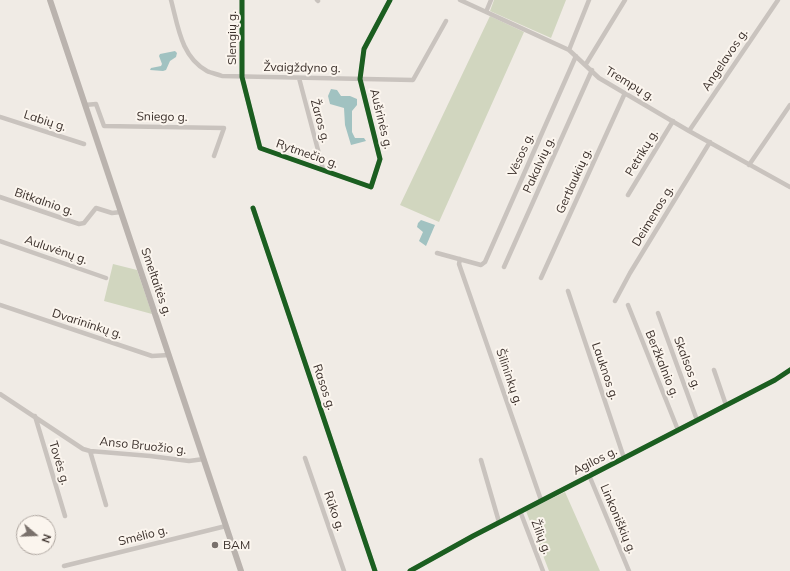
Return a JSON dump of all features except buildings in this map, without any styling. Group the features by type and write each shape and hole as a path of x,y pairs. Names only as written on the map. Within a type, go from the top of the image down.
{"main road":[{"name":"Smeltaitės g.","path":"50,0 241,571"}],"street":[{"name":"Žvaigždyno g.","path":"171,0 184,47 192,60 207,71 222,76 413,80 446,21"},
{"name":"Slengių g.","path":"242,0 242,77"},
{"path":"360,79 364,49 390,0"},
{"name":"Trempų g.","path":"460,0 569,50 586,64 599,78 749,165 790,187"},
{"path":"486,12 491,0"},
{"path":"569,50 589,0"},
{"path":"586,64 625,0"},
{"name":"Angelavos g.","path":"689,130 778,0"},
{"name":"Vėsos g.","path":"460,259 481,265 485,262 576,56"},
{"name":"Pakalvių g.","path":"504,267 592,70"},
{"name":"Rytmečio g.","path":"242,77 260,148 371,186"},
{"name":"Žaros g.","path":"299,78 323,169"},
{"name":"Aušrinės g.","path":"360,79 380,159 371,186"},
{"name":"Gertlaukių g.","path":"541,278 625,92"},
{"name":"Sniego g.","path":"85,105 96,104 104,126 224,128 214,156"},
{"path":"749,165 790,105"},
{"name":"Labių g.","path":"0,117 84,144"},
{"name":"Petrikų g.","path":"628,195 673,121"},
{"name":"Deimenos g.","path":"615,301 630,273 710,142"},
{"name":"Bitkalnio g.","path":"0,197 79,224 84,223 96,208 112,213 121,212"},
{"name":"Rasos g.","path":"253,208 375,571"},
{"name":"Auluvėnų g.","path":"0,241 106,278"},
{"path":"437,253 460,259"},
{"name":"Šilininkų g.","path":"460,259 459,264 541,500"},
{"name":"Lauknos g.","path":"568,291 624,458"},
{"name":"Dvarininkų g.","path":"0,306 152,356 169,355"},
{"name":"Beržkalnio g.","path":"628,306 678,430"},
{"name":"Skalsos g.","path":"658,313 697,420"},
{"path":"714,370 726,405"},
{"name":"Agilos g.","path":"410,571 541,500 775,380 790,370"},
{"name":"Anso Bruožio g.","path":"0,394 83,449 188,461 204,460"},
{"name":"Tovės g.","path":"35,416 65,516"},
{"path":"90,451 106,505"},
{"name":"Rūko g.","path":"305,458 344,571"},
{"path":"481,460 499,522"},
{"name":"Linkoniškių g.","path":"589,476 629,571"},
{"name":"Žilių g.","path":"520,511 544,571"},
{"name":"Smėlio g.","path":"64,566 226,526"}],"green space":[{"path":"494,0 566,0 551,38 490,11"},
{"path":"490,16 524,32 439,222 400,205"},
{"path":"113,264 137,270 152,314 104,301"},
{"path":"565,492 600,571 549,571 526,511"}],"water":[{"path":"175,51 177,53 176,57 170,61 166,70 150,70 151,68 161,66 160,54"},
{"path":"331,89 337,90 341,96 350,96 357,99 357,105 352,111 352,132 355,138 364,138 366,141 351,145 345,125 344,108 330,104 328,96"},
{"path":"421,220 435,225 426,246 419,241 423,232 417,227"}],"cycle path":[{"path":"242,0 242,77 260,148 371,187 380,159 360,79 364,49 390,0"},
{"path":"253,208 375,571"},
{"path":"410,571 473,536 775,380 790,370"}],"place":[{"name":"BAM","path":"215,545"}]}
